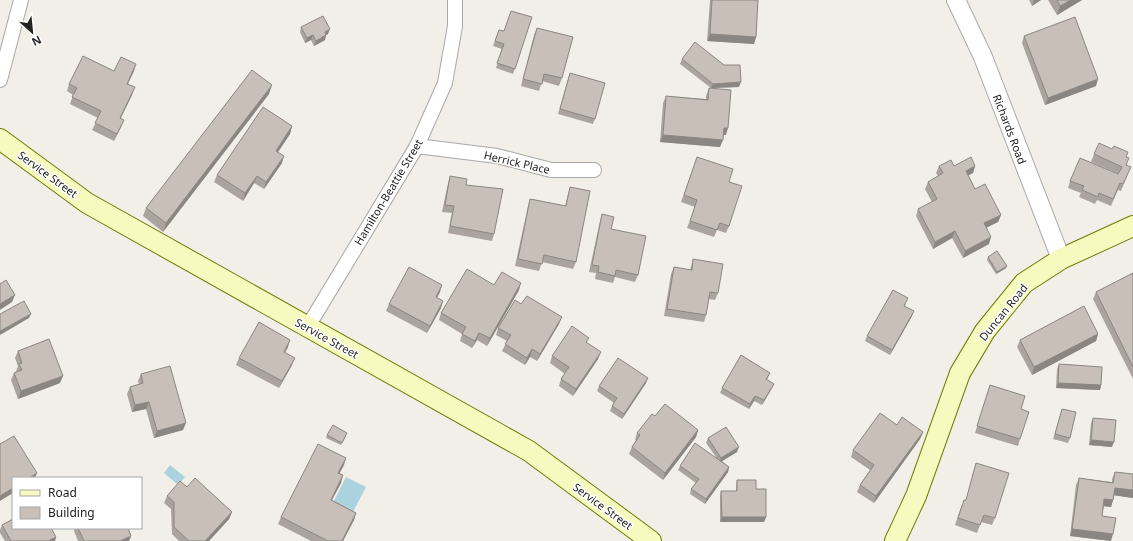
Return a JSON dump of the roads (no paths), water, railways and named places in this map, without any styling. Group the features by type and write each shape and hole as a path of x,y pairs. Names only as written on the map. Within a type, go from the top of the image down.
{"main road":[{"name":"Service Street","path":"0,139 87,203 307,328 529,451 651,541"},
{"name":"Duncan Road","path":"895,541 916,496 960,373 985,330 1024,283 1061,259 1133,226"}],"street":[{"path":"0,80 22,0"},
{"name":"Hamilton-Beattie Street","path":"307,328 417,146 445,83 455,26 455,0"},
{"name":"Richards Road","path":"956,0 983,57 1061,259"},
{"name":"Herrick Place","path":"417,146 497,156 551,170 594,170"}],"water":[{"path":"170,465 185,477 178,485 164,473"},
{"path":"346,477 366,487 353,512 333,503"}]}
